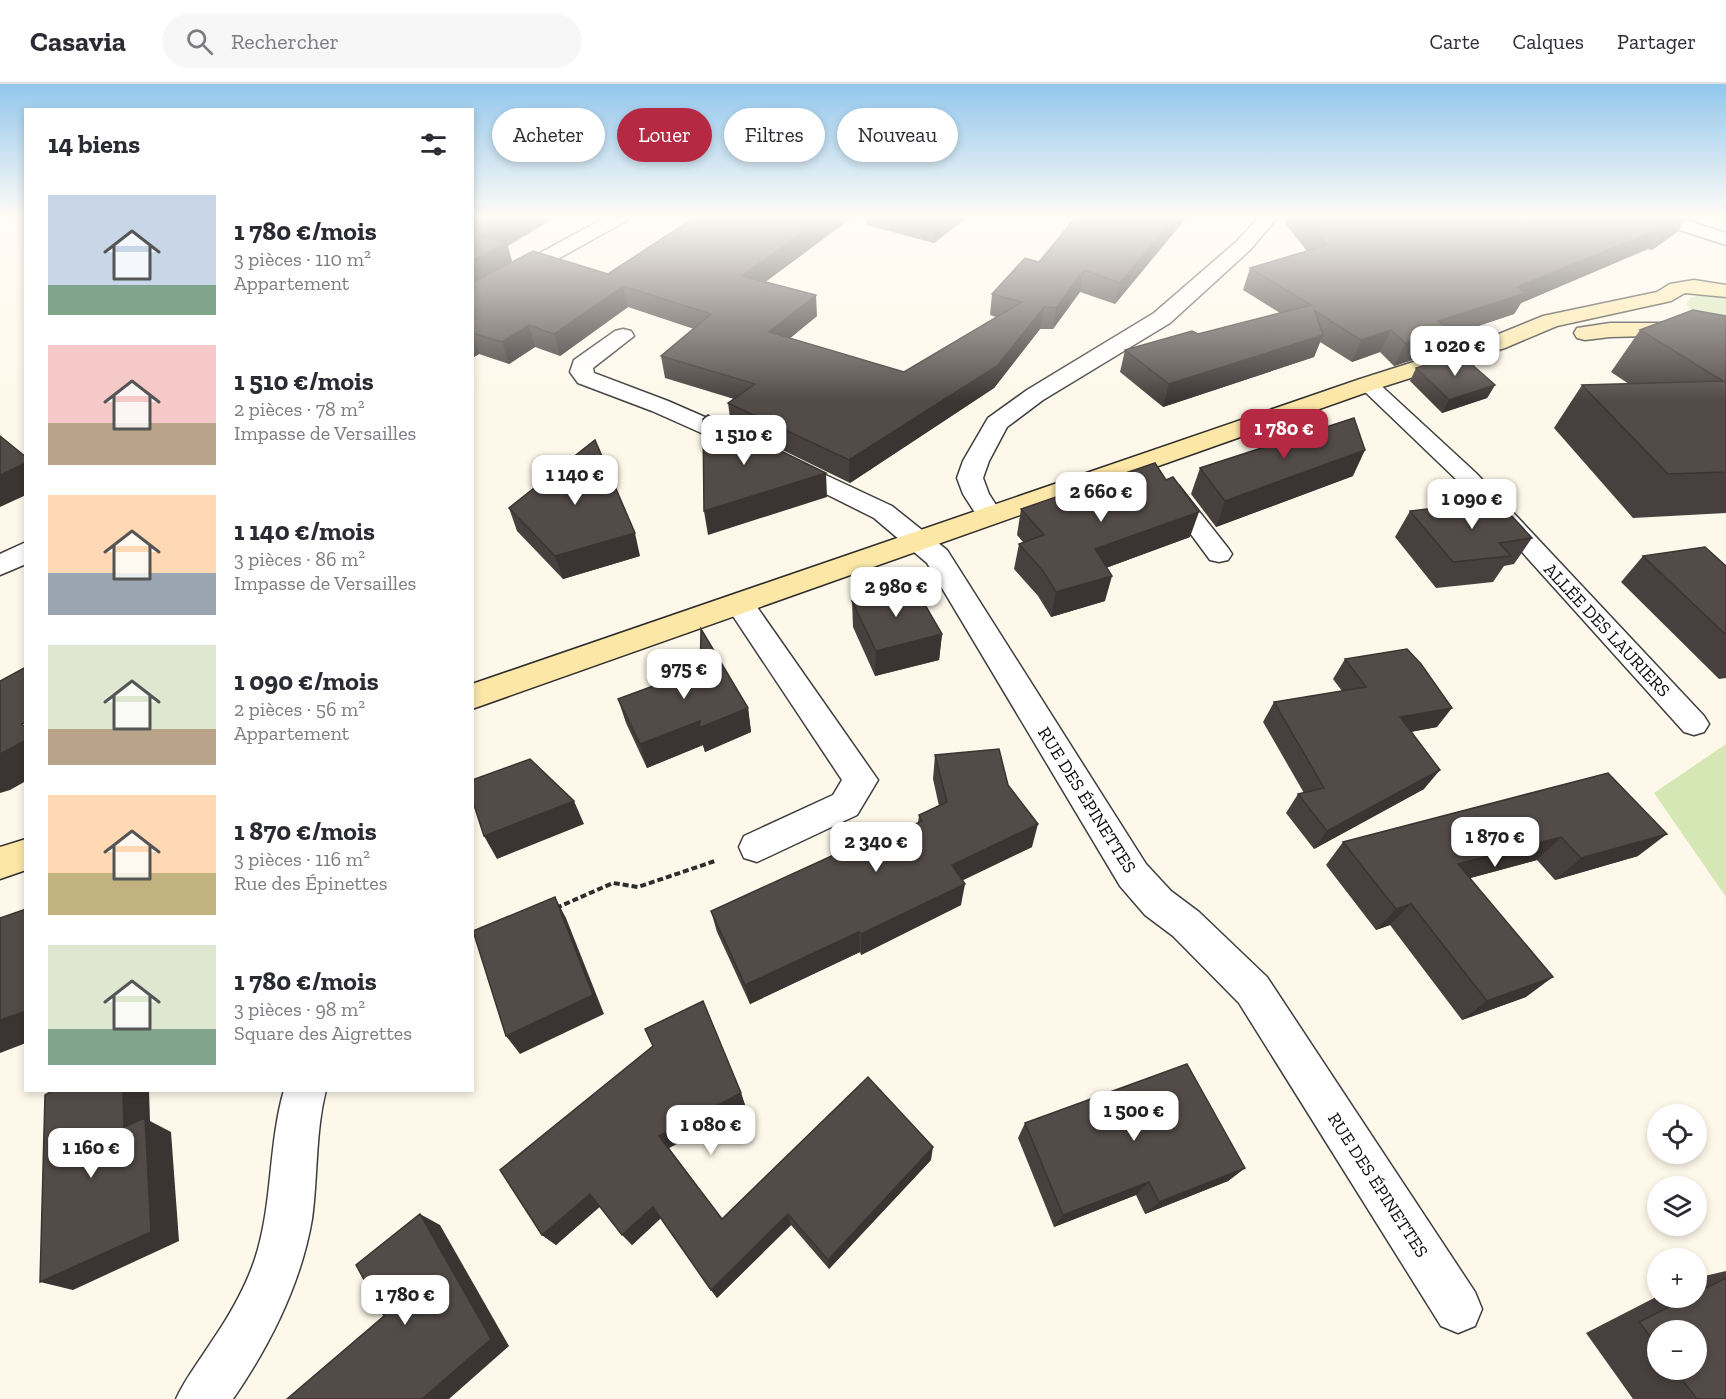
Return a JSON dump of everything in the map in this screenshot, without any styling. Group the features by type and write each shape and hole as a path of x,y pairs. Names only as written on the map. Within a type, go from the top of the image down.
{"main road":[{"path":"474,697 1368,384 1497,343 1551,321 1664,297 1670,292 1693,287 1710,278"},
{"path":"1693,287 1726,291"},
{"path":"1497,343 1606,330 1702,330 1671,313 1664,304 1664,297"},
{"path":"0,863 24,855"}],"street":[{"path":"474,298 509,278"},
{"path":"990,516 976,494 970,478 976,461 997,423 1035,395 1162,318 1207,278"},
{"name":"RUE DES ÉPINETTES","path":"623,336 582,365 581,372 586,378 717,430 883,512 937,557 1132,875 1158,903 1186,924 1253,990 1458,1310"},
{"path":"0,566 24,552"},
{"path":"740,604 861,780 845,805 757,847"},
{"path":"202,1399 228,1365 262,1305 285,1236 297,1116 303,1092"}],"lane":[{"name":"ALLÉE DES LAURIERS","path":"1368,384 1468,478 1694,724"},
{"path":"1140,463 1161,477 1219,554"}],"path":[{"path":"548,911 613,883 638,887 757,847"}],"green space":[{"path":"1701,295 1726,299 1726,325 1694,313 1686,304 1690,298"},
{"path":"1726,744 1726,897 1654,793"}],"building":[{"path":"481,278 751,278 816,295 769,332 904,372 1022,302 992,294 1006,278 1078,278 1056,308 1044,307 997,366 849,460 728,403 755,384 661,356 711,314 623,286 554,334 529,325 502,342 474,334 474,288 476,287 474,282"},
{"path":"1107,278 1124,278 1120,283"},
{"path":"1267,278 1538,278 1517,287 1526,293 1438,321 1448,330 1405,343 1391,330 1361,340 1315,311 1323,335 1169,384 1125,350 1192,331 1198,334 1311,305"},
{"path":"1693,310 1726,316 1726,472 1668,474 1582,385 1723,381 1640,330"},
{"path":"1460,354 1495,385 1449,400 1416,368"},
{"path":"708,415 826,473 704,511 703,419"},
{"path":"1354,418 1365,450 1225,501 1200,468"},
{"path":"0,436 24,455 24,464 0,475"},
{"path":"595,440 635,533 555,556 509,508"},
{"path":"1155,463 1166,480 1173,477 1199,512 1095,549 1112,576 1056,592 1043,571 1019,544 1044,535 1021,509"},
{"path":"1498,501 1532,538 1499,543 1511,556 1453,562 1410,511"},
{"path":"1705,547 1726,566 1726,635 1643,556"},
{"path":"914,586 942,634 876,651 852,601"},
{"path":"701,629 748,708 699,728 700,721 640,744 618,699 694,671 700,684"},
{"path":"1407,649 1421,664 1452,708 1400,717 1440,770 1327,831 1298,794 1324,788 1274,702 1366,687 1345,659"},
{"path":"24,668 24,723 22,724 24,741 0,754 0,681"},
{"path":"999,749 1008,785 1038,824 952,865 965,884 861,934 859,932 745,985 711,911 847,849 851,854 922,821 919,815 947,802 935,755"},
{"path":"530,759 574,801 484,836 474,805 474,779"},
{"path":"1608,773 1667,834 1581,858 1561,837 1458,864 1553,977 1487,1001 1411,904 1396,909 1343,842"},
{"path":"555,897 593,995 506,1036 474,931"},
{"path":"24,910 24,1012 0,1020 0,918"},
{"path":"703,1001 741,1093 659,1136 722,1219 868,1077 933,1147 828,1260 788,1214 711,1290 653,1207 622,1235 590,1194 542,1235 500,1170 653,1046 645,1029"},
{"path":"1187,1064 1245,1168 1159,1202 1149,1182 1063,1215 1025,1123"},
{"path":"50,1092 123,1092 124,1127 145,1118 151,1232 40,1282 45,1095"},
{"path":"420,1214 491,1339 422,1399 287,1399 384,1316 356,1265"},
{"path":"1726,1278 1726,1399 1697,1399 1683,1380 1707,1380 1707,1320 1647,1320 1647,1332 1639,1322 1667,1308 1707,1308 1707,1288"}]}
